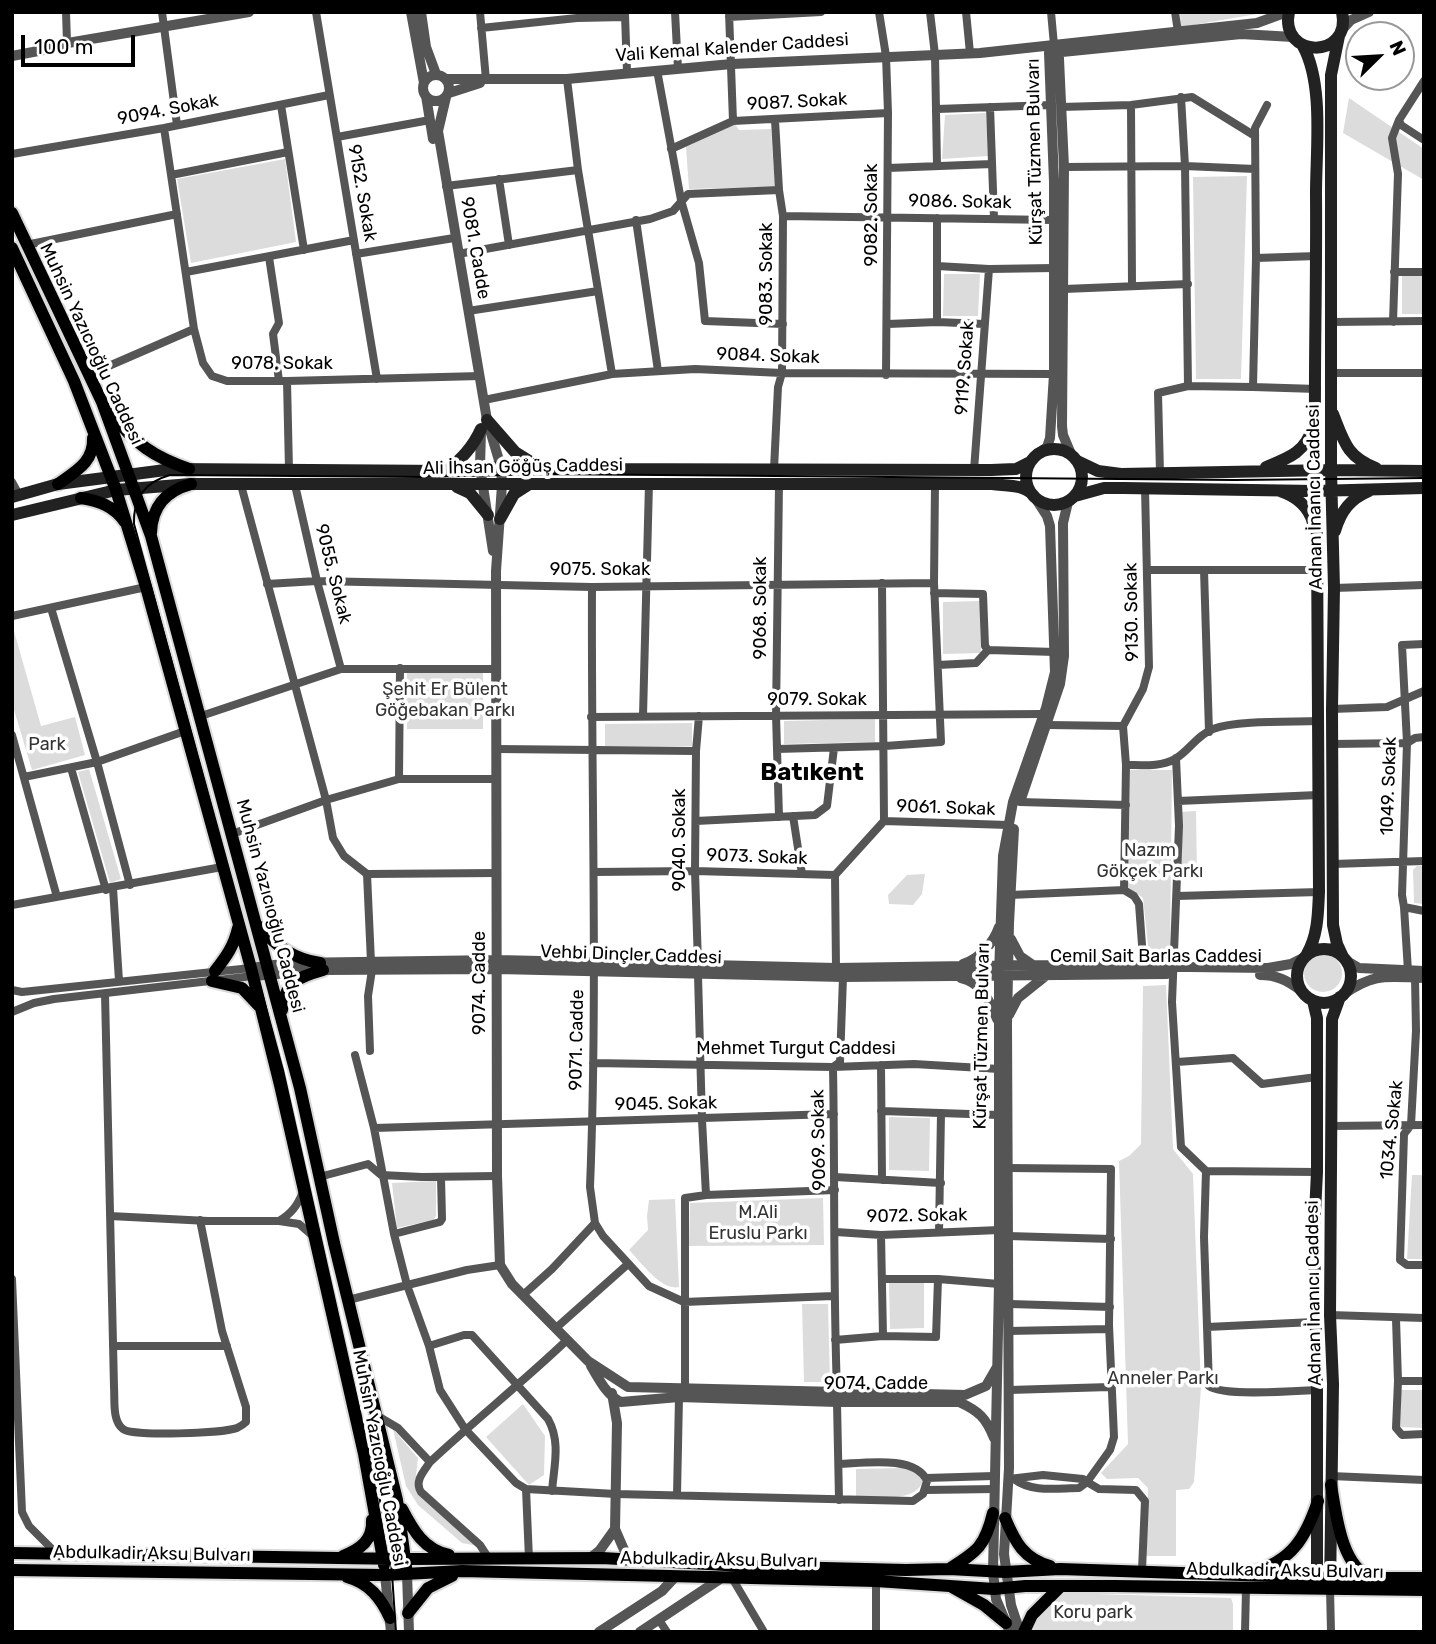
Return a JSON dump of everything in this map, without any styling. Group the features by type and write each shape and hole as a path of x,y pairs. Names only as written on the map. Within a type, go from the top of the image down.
{"main road":[{"name":"Adnan İnanıcı Caddesi","path":"1288,12 1288,25 1312,70 1316,109 1318,925 1313,944 1305,956"},
{"name":"Adnan İnanıcı Caddesi","path":"1342,12 1331,75 1331,490 1334,588 1333,925 1337,944 1345,959"},
{"path":"1298,42 1323,48 1340,33"},
{"name":"Muhsin Yazıcıoğlu Caddesi","path":"12,213 16,248 74,381 116,490 146,587 239,924 316,1240 372,1499 385,1575"},
{"name":"Muhsin Yazıcıoğlu Caddesi","path":"16,248 102,402 151,536 281,1014 397,1500 407,1574"},
{"path":"102,402 137,443 154,455 190,469"},
{"path":"1331,407 1341,434 1355,458 1383,471"},
{"path":"1254,471 1300,451 1310,436 1316,412"},
{"path":"447,471 467,453 484,424 515,452 542,468"},
{"path":"58,484 88,460 94,449 93,430"},
{"path":"1424,471 1107,473 1053,449 1033,459 1026,480 1034,496 1049,505 1104,488 1315,491 1424,488"},
{"path":"1071,499 1080,488 1082,477 1074,457"},
{"name":"Ali İhsan Göğüş Caddesi","path":"15,496 58,484 130,473 190,469 447,471 501,467 974,470 1016,469 1033,459"},
{"path":"454,486 470,493 494,517 514,494 533,483"},
{"path":"151,536 151,522 156,508 177,488 191,484"},
{"name":"Ali İhsan Göğüş Caddesi","path":"12,515 116,490 191,484 935,484 1018,487 1028,490 1034,496"},
{"path":"1273,489 1288,494 1306,508 1317,537"},
{"path":"1333,538 1339,519 1350,503 1376,489"},
{"path":"80,498 109,506 128,528"},
{"path":"257,923 270,939 300,960 322,967"},
{"path":"239,924 235,942 213,976 242,988 261,1008"},
{"path":"1323,948 1334,950 1345,959 1351,978 1342,996 1330,1002 1313,1001 1300,990 1296,974 1305,956 1323,948"},
{"path":"281,1014 283,996 290,985 322,967"},
{"name":"Adnan İnanıcı Caddesi","path":"1324,1583 1331,1481 1333,1384 1330,1315 1332,1019 1342,996"},
{"name":"Adnan İnanıcı Caddesi","path":"1313,1001 1317,1018 1314,1322 1318,1501 1324,1583"},
{"path":"1331,1481 1344,1546 1356,1567 1363,1574 1375,1578"},
{"path":"339,1558 357,1551 371,1536 372,1499"},
{"path":"397,1500 416,1535 426,1545 464,1565"},
{"path":"1243,1575 1264,1569 1294,1547 1309,1527 1318,1501"},
{"path":"949,1569 976,1550 999,1516 1025,1554 1036,1562 1060,1569"},
{"name":"Abdulkadir Aksu Bulvarı","path":"12,1553 405,1559 675,1577 876,1581 994,1589 1060,1586 1246,1589 1375,1578 1424,1578"},
{"name":"Abdulkadir Aksu Bulvarı","path":"12,1570 385,1575 407,1574 489,1559 628,1559 743,1566 999,1572 1060,1569 1142,1570 1243,1575 1424,1590"},
{"path":"408,1613 428,1588 464,1565"},
{"path":"336,1574 353,1578 372,1590 382,1600 390,1625"},
{"path":"949,1585 984,1605 1008,1627"},
{"path":"1022,1632 1032,1615 1060,1586"}],"street":[{"path":"65,44 66,12"},
{"path":"162,12 177,125"},
{"path":"12,56 65,44 249,12"},
{"name":"9152. Sokak","path":"316,12 377,379"},
{"path":"411,12 484,424 501,467 502,485 494,517"},
{"path":"421,12 426,47 448,95"},
{"path":"426,96 434,101 486,80 480,12"},
{"path":"675,12 678,69"},
{"path":"733,121 729,14 821,12"},
{"name":"9082. Sokak","path":"879,12 886,56 888,113 887,375"},
{"path":"930,12 935,55 937,166"},
{"path":"966,12 975,53"},
{"path":"1051,12 1054,50"},
{"path":"1175,12 1178,32"},
{"name":"Vali Kemal Kalender Caddesi","path":"1054,50 1256,23 1288,12"},
{"path":"1340,33 1351,20 1369,12"},
{"path":"481,28 577,15 625,15 627,72"},
{"name":"Vali Kemal Kalender Caddesi","path":"441,77 486,80 567,79 732,64 1054,50 1241,34 1298,42"},
{"path":"12,49 55,42 65,44"},
{"name":"Kürşat Tüzmen Bulvarı","path":"1033,459 1047,447 1050,438 1054,374 1054,50"},
{"path":"657,70 681,200 699,263 705,321 783,324"},
{"path":"424,83 427,78 441,77"},
{"path":"567,79 578,170 612,374"},
{"path":"1393,322 1398,174 1392,138 1398,120 1424,81"},
{"name":"9094. Sokak","path":"12,154 164,128 329,94"},
{"name":"9081. Cadde","path":"448,95 438,131 451,238 458,254 468,310 477,376 484,403 484,424"},
{"path":"1181,97 1188,284 1188,386"},
{"path":"937,109 1131,105 1192,97 1255,136"},
{"path":"1253,387 1255,128 1267,104"},
{"path":"281,105 304,250"},
{"path":"1131,105 1132,286"},
{"name":"Kürşat Tüzmen Bulvarı","path":"1056,106 1064,167 1062,426 1063,435 1074,457"},
{"path":"990,107 993,218"},
{"name":"9087. Sokak","path":"671,149 733,121 888,113"},
{"path":"337,137 430,120"},
{"name":"9083. Sokak","path":"774,469 783,324 783,216 775,120"},
{"path":"1398,120 1424,141"},
{"name":"9078. Sokak","path":"164,128 194,329 203,363 212,376 227,381 477,376"},
{"path":"171,175 288,152"},
{"path":"888,169 992,164"},
{"path":"1064,167 1185,166 1255,169"},
{"path":"446,186 578,170"},
{"path":"499,179 509,244"},
{"path":"458,254 650,219 673,211 688,194 779,190"},
{"path":"16,248 177,215"},
{"name":"9086. Sokak","path":"783,216 1054,220"},
{"path":"937,218 937,322"},
{"path":"636,220 658,371"},
{"path":"356,254 451,238"},
{"path":"186,272 354,240"},
{"path":"1256,258 1317,256"},
{"path":"269,257 279,323 273,334 283,381 289,470"},
{"path":"937,266 989,269 1054,268"},
{"name":"9119. Sokak","path":"974,470 989,269"},
{"path":"1394,272 1424,272"},
{"path":"1063,289 1188,284"},
{"path":"468,310 598,290"},
{"path":"1331,322 1424,321"},
{"path":"887,324 984,324"},
{"path":"88,374 194,329"},
{"name":"9084. Sokak","path":"484,403 612,374 695,369 887,375 1054,374"},
{"path":"1331,373 1424,373"},
{"path":"1160,473 1158,393 1188,386 1317,389"},
{"path":"484,424 480,467 494,517"},
{"path":"12,482 15,496"},
{"path":"643,716 649,483"},
{"name":"9068. Sokak","path":"779,483 776,715 779,817"},
{"path":"777,749 941,742 934,588 935,484"},
{"path":"241,485 326,800 333,838 344,856 368,874 497,873"},
{"name":"9055. Sokak","path":"295,485 341,670"},
{"name":"9130. Sokak","path":"1123,726 1143,689 1149,667 1145,488"},
{"name":"Kürşat Tüzmen Bulvarı","path":"1005,922 1010,895 1013,836 1020,802 1045,720 1055,672 1050,526 1034,496"},
{"name":"Kürşat Tüzmen Bulvarı","path":"1008,1627 994,1589 999,1572 999,1516 994,1476 999,1284 1008,1168 1003,1025 1003,856 1007,825 1027,757 1056,700 1064,656 1063,523 1071,499"},
{"name":"9074. Cadde","path":"494,517 497,1176 500,1265"},
{"path":"1148,570 1318,570"},
{"path":"1204,570 1209,732"},
{"name":"9075. Sokak","path":"267,584 317,581 592,587 882,583 983,594 985,646 988,650"},
{"path":"835,875 884,821 882,583"},
{"path":"1334,588 1424,585"},
{"path":"12,616 146,587"},
{"name":"9071. Cadde","path":"592,587 591,750 595,872 590,1187 595,1223 603,1236 649,1286 684,1302 833,1296"},
{"path":"51,608 130,885"},
{"name":"1049. Sokak","path":"1418,975 1404,907 1402,861 1407,743 1402,645 1424,644"},
{"path":"938,665 976,663 988,650 1055,652"},
{"path":"399,779 400,668"},
{"path":"201,716 341,670 496,669"},
{"path":"1332,709 1387,707 1424,691"},
{"name":"9040. Sokak","path":"699,716 695,871 706,1195"},
{"name":"9079. Sokak","path":"591,717 940,716 1123,726"},
{"path":"1126,765 1158,765 1176,758 1200,736 1228,725 1317,721"},
{"path":"1123,726 1126,765 1124,890"},
{"path":"24,777 97,762 185,730"},
{"path":"1333,744 1407,743 1424,737"},
{"path":"13,738 57,897"},
{"path":"696,821 815,815 827,806 834,748"},
{"path":"497,749 696,751"},
{"path":"1176,758 1177,896 1172,1002 1181,1147 1206,1171 1317,1172"},
{"path":"71,768 110,889 119,981"},
{"path":"232,834 326,800 399,779 497,779"},
{"path":"1178,801 1318,795"},
{"path":"1020,802 1126,805"},
{"path":"793,816 802,874"},
{"name":"9061. Sokak","path":"884,821 1007,825"},
{"path":"1333,864 1424,861"},
{"path":"12,905 222,867"},
{"name":"9073. Sokak","path":"595,872 695,871 835,875"},
{"path":"368,874 370,1051"},
{"name":"9069. Sokak","path":"835,875 840,1062 834,1067 836,1232 833,1296 839,1500"},
{"path":"1010,895 1124,890 1134,896 1139,904 1144,971"},
{"path":"1177,896 1318,892"},
{"path":"1404,907 1424,911"},
{"path":"1005,922 1012,944 1020,956 1034,965"},
{"path":"956,966 973,960 995,938 1005,922"},
{"name":"Cemil Sait Barlas Caddesi","path":"1004,971 1049,974 1268,968 1291,964 1305,956"},
{"path":"1345,959 1359,968 1418,975"},
{"name":"Vehbi Dinçler Caddesi","path":"371,966 498,964 947,976 1004,971"},
{"name":"Cemil Sait Barlas Caddesi","path":"1004,971 1034,965 1144,971"},
{"path":"12,990 22,992 119,981 268,970 371,966"},
{"path":"839,972 956,966 1004,971"},
{"name":"Cemil Sait Barlas Caddesi","path":"1174,971 1272,975 1290,982 1300,990"},
{"path":"1003,1025 1018,998 1049,974"},
{"path":"1342,996 1362,981 1418,975"},
{"name":"1034. Sokak","path":"1418,975 1420,1031 1410,1125 1404,1135 1400,1260 1407,1265 1424,1265"},
{"path":"12,1012 34,1003 213,976"},
{"path":"947,976 966,979 988,996 1003,1025"},
{"path":"105,994 116,1420 123,1430 137,1434 223,1431 238,1428 246,1422 246,1407 227,1346 200,1220"},
{"name":"Kürşat Tüzmen Bulvarı","path":"999,1516 1011,1479 1008,1331 1010,1304 1003,1233 999,1115 1003,1025"},
{"path":"355,1055 374,1128 394,1234 440,1390 465,1429 516,1483 526,1489 616,1494 913,1502 925,1490 926,1478 919,1470 909,1465 840,1464"},
{"path":"1177,1062 1233,1058 1262,1084 1317,1077"},
{"name":"Mehmet Turgut Caddesi","path":"593,1063 834,1067 914,1064 999,1069"},
{"path":"881,1065 882,1180"},
{"path":"881,1111 999,1115"},
{"path":"939,1233 941,1113"},
{"name":"9045. Sokak","path":"374,1128 834,1114"},
{"path":"1331,1126 1424,1125"},
{"path":"319,1177 368,1164 381,1175 497,1176"},
{"path":"1008,1168 1111,1169 1109,1329 1114,1437 1110,1450 1087,1482 1079,1488 1034,1488 1011,1479"},
{"path":"1206,1171 1204,1237 1209,1386 1213,1389 1242,1392 1317,1391"},
{"path":"394,1234 440,1223 441,1177"},
{"path":"835,1177 941,1183"},
{"path":"279,1221 291,1214 304,1189"},
{"path":"677,1495 682,1393 685,1198 835,1190"},
{"path":"110,1216 279,1221 299,1224 316,1240"},
{"path":"523,1295 552,1269 595,1223"},
{"name":"9072. Sokak","path":"836,1232 881,1235 1003,1233 1111,1239"},
{"path":"881,1235 883,1336"},
{"path":"556,1328 628,1264"},
{"path":"348,1300 467,1270 500,1265 512,1284 588,1361 612,1396"},
{"path":"12,1279 17,1506 27,1523 57,1555"},
{"path":"882,1279 938,1279 999,1284"},
{"path":"835,1340 883,1336 936,1337 938,1279"},
{"path":"1010,1304 1110,1307"},
{"path":"1330,1315 1424,1318"},
{"path":"1396,1319 1396,1428 1402,1435 1424,1434"},
{"path":"1207,1327 1314,1322"},
{"path":"1008,1331 1109,1329"},
{"path":"429,1346 472,1335 519,1385 555,1431 552,1490"},
{"path":"489,1559 480,1545 418,1487 421,1476 430,1462 465,1429 519,1385 567,1340"},
{"path":"113,1346 227,1346"},
{"path":"588,1361 624,1385 630,1395 617,1423"},
{"name":"9074. Cadde","path":"624,1385 682,1393 965,1395 986,1386 997,1367"},
{"path":"1398,1381 1424,1381"},
{"path":"624,1385 612,1388 617,1423 615,1529 628,1559"},
{"path":"1009,1390 1110,1387"},
{"name":"9074. Cadde","path":"612,1396 627,1402 682,1393"},
{"name":"9074. Cadde","path":"837,1396 959,1402 975,1409 988,1424 996,1443"},
{"path":"376,1415 398,1428 430,1462"},
{"path":"1011,1479 1043,1475 1083,1479 1099,1489 1136,1490 1145,1501 1142,1570"},
{"path":"926,1478 994,1476"},
{"path":"1331,1481 1424,1480"},
{"path":"526,1489 529,1559"},
{"path":"925,1490 995,1489"},
{"path":"589,1559 600,1550 615,1529"},
{"name":"Kürşat Tüzmen Bulvarı","path":"999,1572 1008,1589 1022,1632"},
{"name":"Muhsin Yazıcıoğlu Caddesi","path":"407,1574 410,1632"},
{"name":"Muhsin Yazıcıoğlu Caddesi","path":"385,1575 390,1625"},
{"path":"599,1632 662,1591 675,1577"},
{"path":"640,1632 727,1577 764,1632"},
{"path":"876,1581 876,1632"},
{"path":"1324,1583 1331,1632"},
{"path":"1245,1632 1246,1589"},
{"path":"659,1620 667,1632"}],"green space":[{"path":"1180,12 1269,12 1181,27"},
{"path":"1349,98 1424,149 1424,180 1343,133"},
{"path":"986,113 988,156 942,159 945,115"},
{"path":"735,124 739,130 771,129 775,187 689,189 686,147"},
{"path":"285,159 296,242 191,263 177,179"},
{"path":"1247,176 1241,379 1196,379 1193,177"},
{"path":"944,274 980,274 978,316 943,316"},
{"path":"1402,275 1424,275 1424,314 1402,314"},
{"path":"980,601 981,653 943,654 943,602"},
{"name":"Park","path":"12,624 41,726 75,717 85,755 32,770 12,703"},
{"name":"Şehit Er Bülent Göğebakan Parkı","path":"407,673 483,673 483,729 407,729"},
{"path":"875,719 875,742 784,744 784,721"},
{"path":"692,723 692,746 605,746 605,724"},
{"path":"89,769 121,879 110,883 78,772"},
{"name":"Nazım Gökçek Parkı","path":"1130,770 1172,770 1170,955 1149,955 1143,898 1128,887"},
{"path":"1196,811 1197,876 1181,876 1180,812"},
{"path":"1417,866 1424,866 1424,904 1414,903 1413,870"},
{"path":"925,874 922,894 913,905 889,904 888,895 907,875"},
{"path":"1323,954 1337,959 1342,973 1337,987 1323,992 1309,987 1304,973 1309,959"},
{"name":"Anneler Parkı","path":"1166,985 1173,1149 1193,1174 1201,1388 1194,1482 1189,1489 1176,1490 1176,1556 1146,1556 1148,1488 1138,1478 1107,1479 1101,1473 1128,1444 1119,1161 1129,1156 1141,1144 1143,986"},
{"path":"889,1117 930,1118 929,1171 889,1170"},
{"path":"1412,1175 1424,1175 1424,1259 1407,1259"},
{"path":"436,1181 436,1216 433,1220 397,1228 392,1183"},
{"name":"M.Ali Eruslu Parkı","path":"823,1198 824,1245 689,1246 690,1203"},
{"path":"675,1199 679,1287 665,1285 658,1280 629,1250 648,1230 649,1200"},
{"path":"924,1281 924,1328 890,1329 889,1282"},
{"path":"802,1304 828,1304 830,1382 804,1382"},
{"path":"1399,1390 1424,1390 1424,1428 1399,1427"},
{"path":"523,1404 545,1436 544,1475 529,1485 486,1437"},
{"path":"393,1429 418,1458 415,1484 478,1546 462,1543 418,1505 406,1486"},
{"path":"902,1468 919,1475 923,1481 912,1493 894,1497 856,1496 856,1469"},
{"name":"Koru park","path":"1062,1593 1231,1598 1233,1632 1029,1632 1031,1620"}],"tram line":[{"path":"396,1632 390,1545 283,1070 134,524 138,499 147,487 170,475 422,477 546,474 1235,480 1424,478"}],"district":[{"name":"Batıkent","path":"812,773"}]}
